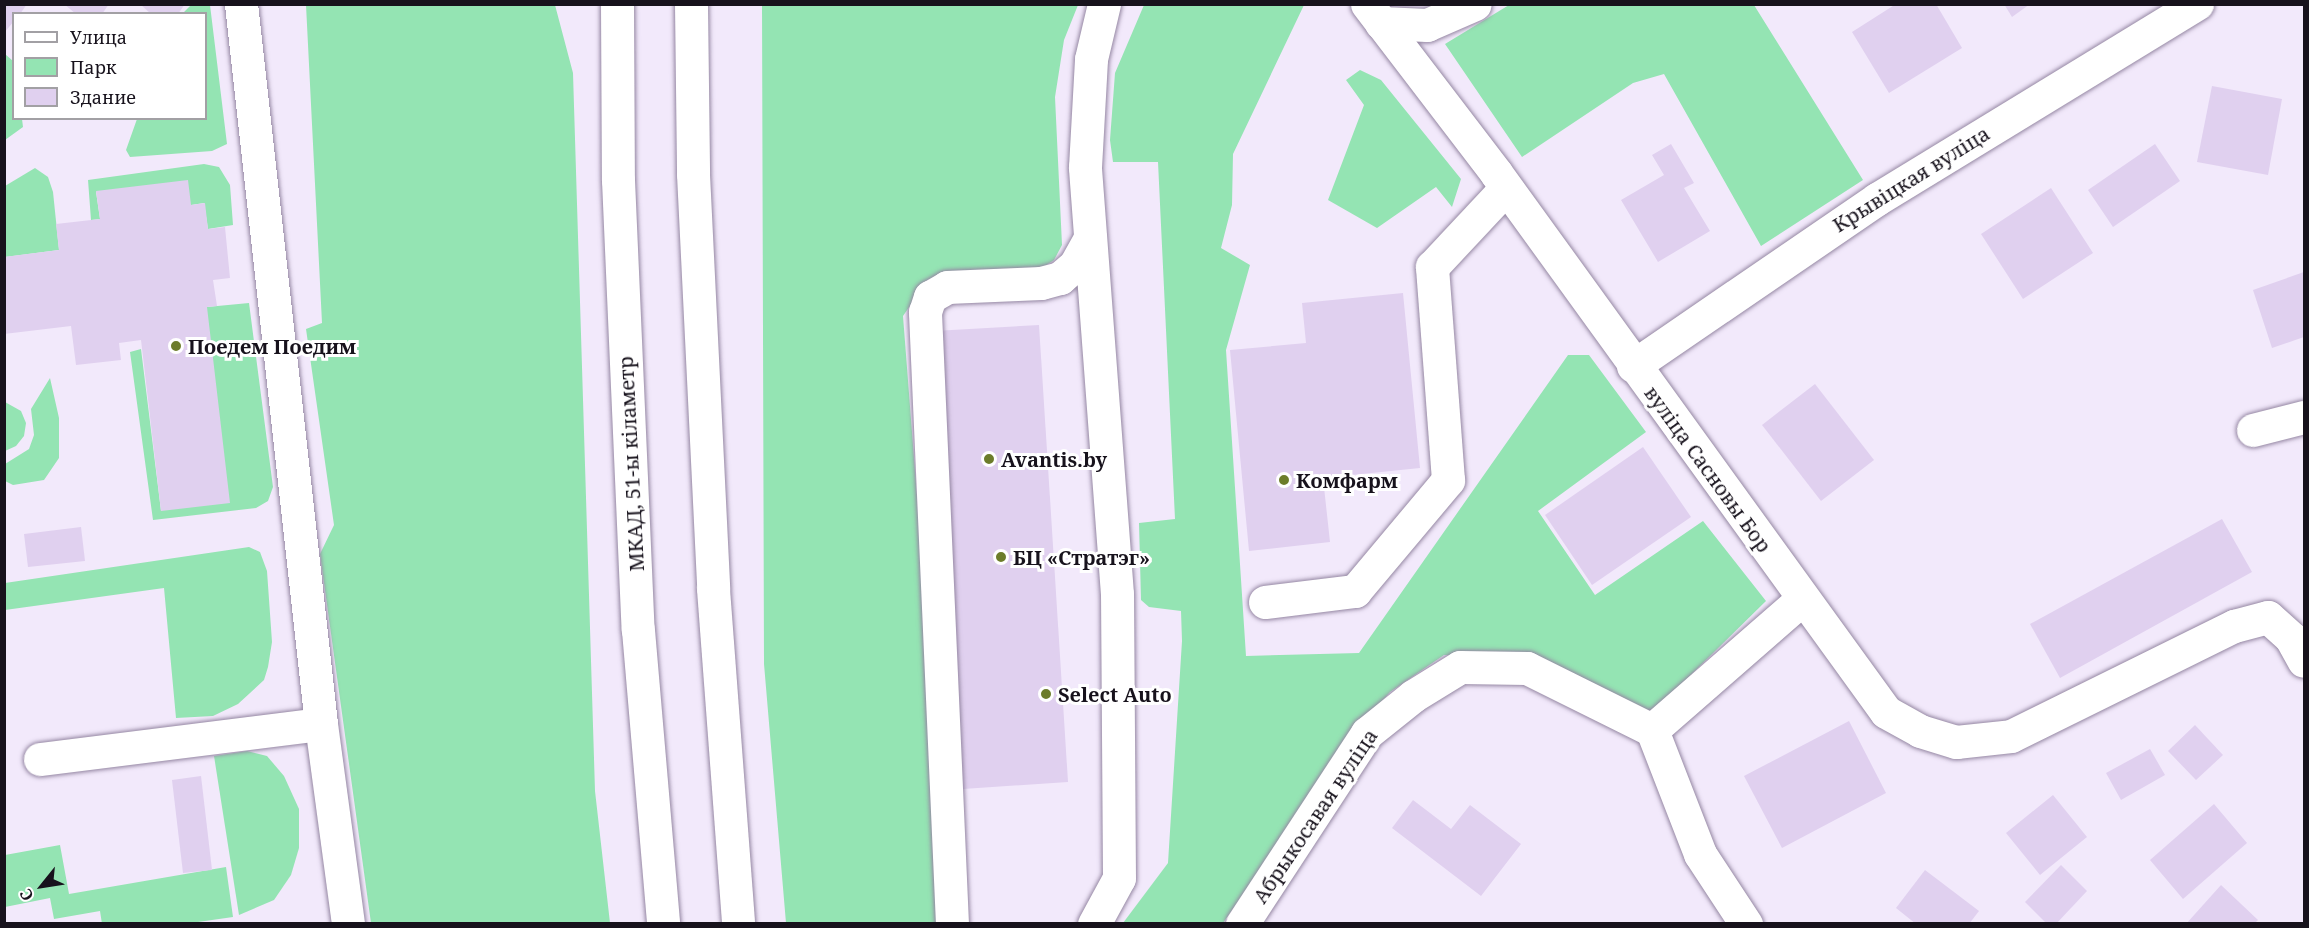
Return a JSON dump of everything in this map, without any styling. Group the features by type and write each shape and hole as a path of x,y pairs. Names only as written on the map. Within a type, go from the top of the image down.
{"main road":[{"path":"241,4 321,724 348,924"},
{"name":"МКАД, 51-ы кіламетр","path":"617,4 618,180 638,619 663,924"},
{"path":"691,4 693,174 713,589 738,924"},
{"path":"1094,924 1119,878 1118,617 1085,167 1086,109 1091,59 1104,4"},
{"path":"1374,14 1427,25 1475,4"},
{"name":"Крывіцкая вуліца","path":"1633,366 1877,199 2197,4"},
{"name":"вуліца Сасновы Бор","path":"1374,14 1506,188 1802,600 1886,712 1920,731 1956,742 2011,736 2234,626 2268,617 2291,638 2304,661"},
{"path":"1265,602 1355,591 1448,480 1432,267 1506,188"},
{"path":"952,924 925,312 930,297 947,287 1041,283 1060,278 1075,265 1090,238"},
{"path":"2253,430 2304,417"},
{"path":"1746,924 1700,854 1652,730 1802,600"},
{"name":"Абрыкосавая вуліца","path":"1242,924 1367,733 1413,696 1460,668 1527,668 1652,730"},
{"path":"40,759 321,724"}],"green space":[{"path":"192,4 210,5 227,144 212,151 130,157 126,150 137,120 207,120 207,12 184,12"},
{"path":"306,5 555,5 573,73 595,791 610,923 371,923 320,554 334,525 306,329 322,323"},
{"path":"762,5 1078,5 1064,40 1055,97 1062,245 1054,260 1042,268 918,294 903,316 950,923 786,923 764,664"},
{"path":"1144,5 1304,5 1233,154 1232,205 1221,248 1250,265 1226,350 1246,656 1359,653 1568,355 1589,355 1646,432 1538,511 1595,595 1703,521 1766,601 1649,716 1533,655 1444,655 1390,692 1365,720 1223,923 1123,923 1168,863 1182,641 1181,611 1149,607 1141,600 1139,523 1175,519 1158,162 1113,162 1110,140 1115,73"},
{"path":"1509,5 1754,5 1863,180 1761,246 1664,74 1633,83 1522,157 1445,44"},
{"path":"5,54 12,60 12,120 22,120 23,127 5,140"},
{"path":"1360,70 1381,80 1461,179 1452,207 1436,187 1377,228 1328,200 1364,105 1346,80"},
{"path":"204,164 219,167 230,185 233,225 208,229 204,203 191,205 96,192 100,219 91,220 88,180"},
{"path":"35,168 48,177 53,192 59,250 5,257 5,186"},
{"path":"249,303 273,487 268,501 256,508 153,520 130,352 141,349 161,511 207,307"},
{"path":"50,378 59,418 59,458 44,480 13,485 5,481 5,464 29,449 34,435 31,409"},
{"path":"5,402 21,411 26,423 24,436 16,446 5,451"},
{"path":"249,547 260,552 267,571 272,642 268,667 264,680 238,704 213,716 176,718 164,588 5,610 5,583"},
{"path":"247,751 267,756 284,776 299,809 299,848 291,875 274,900 239,915 214,756"},
{"path":"60,845 69,894 226,867 233,917 191,923 102,924 100,911 54,919 50,898 5,907 5,855"}],"building":[{"path":"4,4 27,4 21,12 12,12 12,23 4,33"},
{"path":"64,4 109,4 103,12 74,12"},
{"path":"140,4 185,4 179,12 149,12"},
{"path":"1896,4 1936,4 1962,48 1889,93 1852,32"},
{"path":"2004,4 2030,4 2012,17"},
{"path":"2212,86 2282,99 2268,175 2197,162"},
{"path":"1671,144 1694,183 1684,188 1710,231 1658,262 1621,200 1664,175 1652,155"},
{"path":"2155,144 2180,181 2113,227 2088,190"},
{"name":"Поедем Поедим","path":"188,180 191,205 205,203 208,229 225,227 230,278 213,280 217,306 207,307 230,503 161,511 141,340 119,343 121,360 76,365 71,326 4,334 4,257 59,250 56,224 100,219 96,191"},
{"path":"2051,188 2093,253 2023,299 1981,234"},
{"path":"2304,272 2304,337 2272,348 2253,290"},
{"path":"1403,293 1420,468 1323,478 1330,542 1249,551 1230,350 1306,343 1302,303"},
{"name":"БЦ «Стратэг»","path":"1039,325 1068,782 963,789 934,331"},
{"path":"1815,384 1874,460 1821,501 1762,425"},
{"path":"1643,447 1691,517 1592,585 1545,515"},
{"path":"2222,519 2252,572 2060,678 2030,624"},
{"path":"81,527 85,561 28,567 24,534"},
{"path":"1849,721 1886,793 1782,848 1744,776"},
{"path":"2195,725 2223,755 2196,780 2168,751"},
{"path":"2150,749 2165,775 2121,800 2106,773"},
{"path":"201,776 212,870 183,873 172,780"},
{"path":"2053,795 2087,837 2040,875 2006,833"},
{"path":"1413,800 1451,829 1470,805 1521,844 1481,896 1392,828"},
{"path":"2214,804 2247,843 2183,899 2150,860"},
{"path":"2061,865 2087,891 2056,924 2047,924 2025,902"},
{"path":"1925,870 1979,911 1969,924 1916,924 1896,908"},
{"path":"2221,885 2258,920 2254,924 2186,924"}],"place":[{"name":"Поедем Поедим","path":"176,346"},
{"name":"Avantis.by","path":"989,459"},
{"name":"Комфарм","path":"1284,480"},
{"name":"БЦ «Стратэг»","path":"1001,557"},
{"name":"Select Auto","path":"1046,694"}]}
